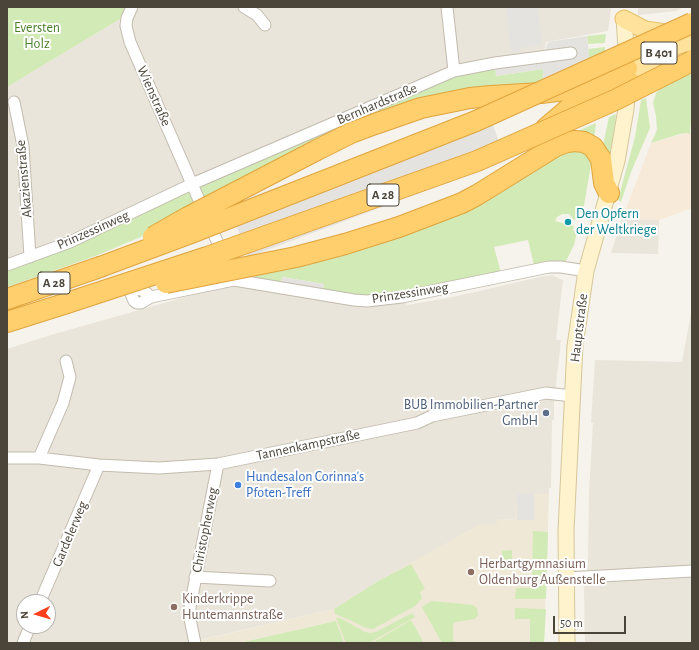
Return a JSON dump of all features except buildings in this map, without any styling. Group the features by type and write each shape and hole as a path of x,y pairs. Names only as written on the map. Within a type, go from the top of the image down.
{"highway":[{"name":"A 28","path":"7,300 194,232 476,121 692,23"},
{"name":"A 28","path":"7,322 207,257 477,161 594,110 692,60"},
{"path":"100,267 188,217 317,150 375,124 421,108 470,98 565,90 627,74"},
{"path":"499,182 550,123 567,110 627,74"},
{"path":"64,304 110,297 193,276 296,256 345,244 399,227 440,212 477,196 556,146 566,142 579,141 590,144 597,152 601,159 604,182 609,193"}],"main road":[{"path":"624,19 645,30 692,37"},
{"name":"Hauptstraße","path":"567,643 566,530 572,396 577,331 586,271 617,161 626,109 627,74 624,19"},
{"name":"B 401","path":"627,74 678,45 692,41"},
{"path":"627,74 692,60"}],"street":[{"name":"Wienstraße","path":"132,7 127,18 126,26 130,42 192,184"},
{"path":"244,7 257,15 265,25"},
{"path":"447,7 454,71"},
{"name":"Bernhardstraße","path":"192,184 454,71 495,63 571,53"},
{"name":"Akazienstraße","path":"14,102 23,146 30,257"},
{"name":"Prinzessinweg","path":"7,265 70,242 192,184"},
{"path":"192,184 234,280"},
{"name":"Prinzessinweg","path":"151,297 234,280 366,301 402,297 549,267 561,267 586,271"},
{"path":"39,458 63,403 70,377 66,361"},
{"name":"Tannenkampstraße","path":"7,458 39,458 99,465 159,468 218,464 417,423 432,416 546,394 572,396"},
{"name":"Christopherweg","path":"195,643 190,619 190,607 218,464"},
{"name":"Gardelerweg","path":"43,594 99,465"},
{"path":"566,578 692,571"},
{"path":"196,577 270,581"}],"shaded area":[{"path":"132,7 611,7 611,10 608,31 546,42 543,57 495,63 7,265 7,87 120,19"},
{"path":"506,7 537,7 542,44 520,48 520,52 511,53"},
{"path":"638,7 684,7 676,11 638,15"},
{"path":"587,36 591,75 544,89 543,69 496,76 495,63 543,57 548,42"},
{"path":"487,109 506,161 248,257 229,205"},
{"path":"692,133 692,208 659,220 622,219 651,143"},
{"path":"622,219 659,220 658,254 611,253"},
{"path":"552,275 563,280 556,340 561,340 554,403 554,420 552,420 551,488 549,488 549,494 517,494 517,520 497,519 497,524 380,580 334,609 195,641 195,643 7,643 7,349 231,284 387,303 406,302 407,305 453,297"},
{"path":"282,277 324,284 322,291 280,288"},
{"path":"692,308 692,643 585,643 584,588 588,564 589,492 593,423 591,423 595,360 682,362"},
{"name":"Herbartgymnasium Oldenburg Außenstelle","path":"517,494 549,494 544,643 424,643 411,620 372,643 344,643 336,621 239,643 202,643 201,640 334,609 380,580 480,524 497,524 497,519 516,520"},
{"path":"517,494 534,494 534,520 517,520"}],"green space":[{"name":"Eversten Holz","path":"7,7 132,7 120,19 7,87"},
{"path":"606,34 604,43 588,44 587,36"},
{"path":"605,47 605,51 589,58 588,49"},
{"path":"495,63 496,76 543,69 544,89 421,108 188,217 98,255 7,287 7,265 406,91"},
{"path":"692,74 690,133 692,134 680,134 651,143 657,130 653,103 656,93 669,81"},
{"path":"646,98 650,128 631,172 621,202 618,200 635,137 641,100"},
{"path":"616,114 609,166 602,150 609,117"},
{"path":"596,123 594,140 564,137"},
{"path":"563,148 593,153 582,217 574,220 569,214 562,214 557,217 555,221 574,226 573,230 577,232 574,245 566,261 534,265 528,240 494,247 501,273 366,299 322,291 324,284 282,277 281,283 259,279 251,274 330,257"},
{"path":"533,531 548,532 546,599 515,599 516,588 532,588"},
{"path":"512,550 512,570 502,570 502,551"},
{"path":"411,564 425,589 420,592 422,598 415,606 373,629 366,628 335,614 334,609 380,580"},
{"path":"432,601 473,605 477,608 478,615 475,619 456,622 453,624 453,641 456,641 456,643 442,643 422,607"},
{"path":"515,608 546,609 544,643 530,643 530,619 515,619"},
{"path":"412,613 415,617 369,643 346,643 336,618 340,618 365,632 370,633 376,632"},
{"path":"411,620 424,643 372,643"},
{"path":"336,621 344,643 239,643"}],"place":[{"name":"Den Opfern der Weltkriege","path":"568,222"},
{"name":"BUB Immobilien-Partner GmbH","path":"546,413"},
{"name":"Hundesalon Corinna's Pfoten-Treff","path":"238,485"},
{"name":"Herbartgymnasium Oldenburg Außenstelle","path":"471,572"},
{"name":"Kinderkrippe Huntemannstraße","path":"174,607"}]}
